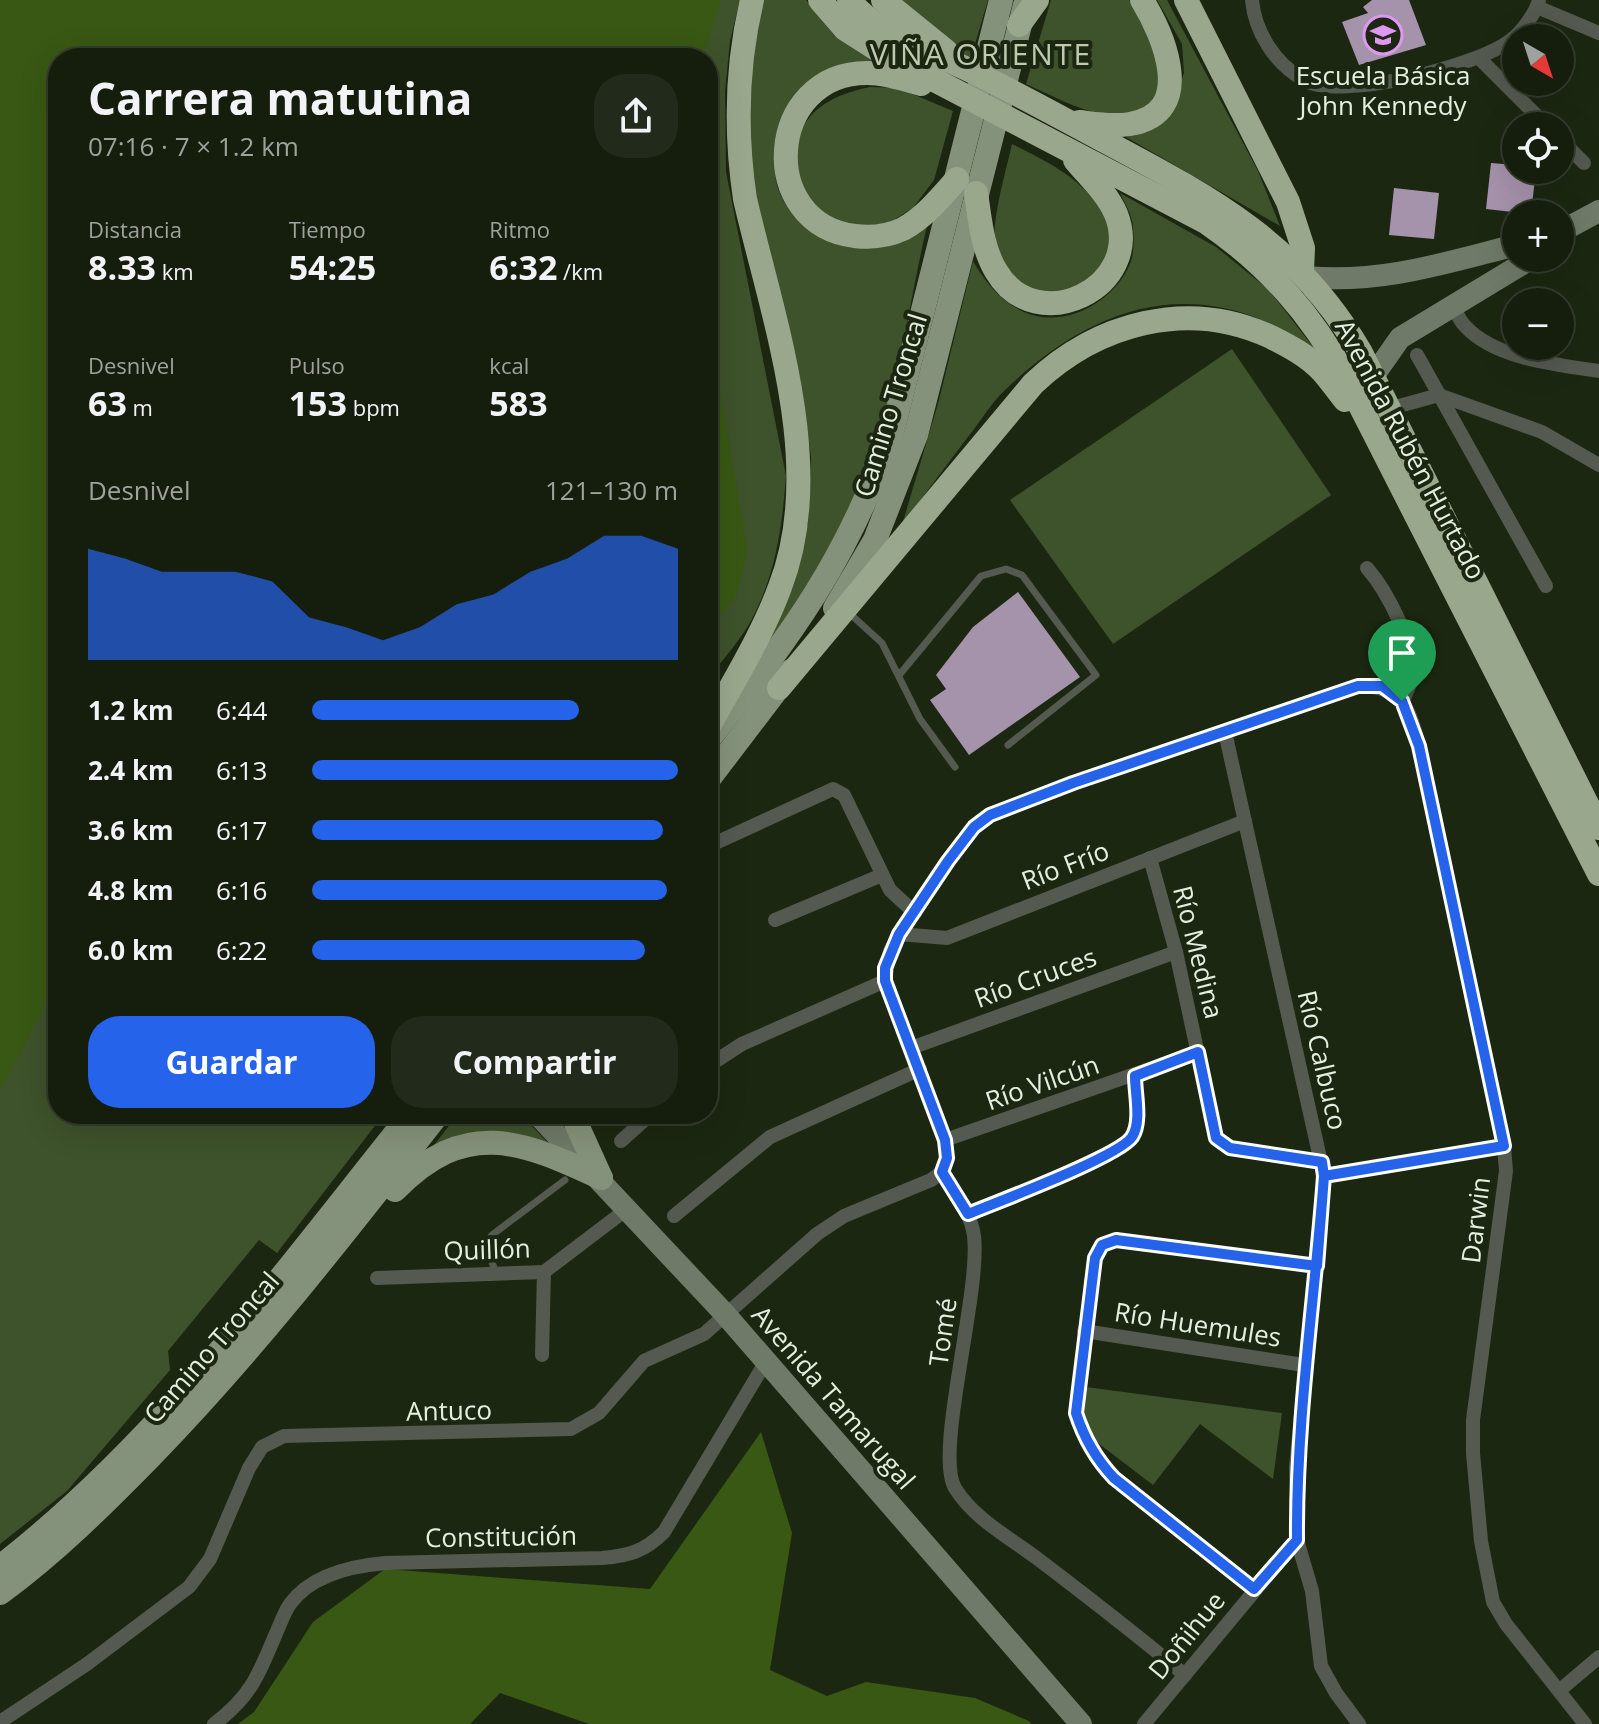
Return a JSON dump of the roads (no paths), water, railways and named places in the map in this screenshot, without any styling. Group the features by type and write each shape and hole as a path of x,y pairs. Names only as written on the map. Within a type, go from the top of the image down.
{"highway":[{"path":"718,710 765,623 781,584 798,504 800,462 796,419 745,199 740,165 738,97 752,0"},
{"path":"820,0 862,42 965,96"},
{"path":"849,0 867,18 892,35 987,68"},
{"path":"883,0 987,68"},
{"path":"1019,25 1037,0"},
{"path":"1067,121 1118,125 1137,122 1153,113 1166,96 1170,63 1158,30 1142,0"},
{"path":"1186,0 1288,202 1303,248 1304,274"},
{"name":"Avenida Rubén Hurtado","path":"987,68 1067,121 1224,207 1304,274 1345,325 1599,828"},
{"path":"965,96 878,73 835,79 810,95 793,119 785,148 787,177 800,203 821,223 848,235 877,237 905,228 967,186 989,257 1012,290 1036,302 1050,304 1076,300 1099,286 1114,265 1120,240 1119,226 1116,214 1102,192 1065,150"},
{"name":"Avenida Rubén Hurtado","path":"965,96 1206,222 1264,267 1314,324 1599,874"},
{"path":"779,688 1033,384 1067,355 1106,334 1148,321 1194,318 1262,333 1293,349 1321,370 1376,439"}],"main road":[{"name":"Camino Troncal","path":"718,727 811,604 866,501 893,429 967,186 976,152 987,68 1001,0"},
{"name":"Camino Troncal","path":"987,68 1019,25 1027,0"},
{"name":"Camino Troncal","path":"718,767 779,688 846,592 875,540 916,435 967,186"},
{"name":"Camino Troncal","path":"0,1567 39,1537 97,1482 180,1395 259,1304 403,1124"},
{"name":"Camino Troncal","path":"0,1593 49,1558 197,1409 312,1274 430,1124"},
{"path":"577,1124 601,1178"},
{"path":"312,1274 415,1170 446,1150 481,1142 500,1143 552,1156 601,1178"}],"street":[{"path":"1252,0 1261,37 1282,62 1305,81 1333,87 1381,84 1479,58 1513,39 1546,5 1599,33"},
{"path":"1479,58 1533,112"},
{"path":"1574,153 1584,163"},
{"path":"1574,225 1599,211"},
{"path":"1304,274 1334,279 1400,275 1448,265 1502,248"},
{"path":"1487,252 1498,282"},
{"path":"1372,378 1400,338 1512,272"},
{"path":"1452,305 1465,326 1488,342 1539,363 1599,371"},
{"path":"1417,355 1546,586"},
{"path":"1388,409 1439,395 1542,432 1599,465"},
{"path":"942,1172 947,1158 945,1140 885,981 885,968 899,934 948,861 974,827 990,815 1059,787 1358,686 1382,686 1402,701 1412,679 1412,665 1393,603 1367,568"},
{"name":"Darwin","path":"1402,701 1419,746 1504,1146 1506,1171 1473,1420 1481,1541 1493,1602 1506,1624 1585,1724"},
{"name":"Río Calbuco","path":"1225,732 1323,1169 1317,1266 1304,1365 1296,1467 1297,1540 1312,1591 1321,1666 1359,1724"},
{"path":"718,842 833,789 839,790 882,875 902,904 915,913"},
{"name":"Río Frío","path":"899,934 947,938 1245,821"},
{"name":"Río Medina","path":"1150,858 1176,952 1216,1138 1230,1148 1323,1169 1504,1146"},
{"path":"775,920 882,875"},
{"name":"Río Cruces","path":"911,1048 1176,952"},
{"path":"718,1060 742,1044 885,981"},
{"name":"Río Vilcún","path":"945,1140 1198,1052"},
{"path":"674,1216 770,1137 920,1069"},
{"path":"968,1214 1050,1181 1123,1146 1137,1127 1135,1076"},
{"name":"Avenida Tamarugal","path":"547,1124 601,1178 725,1314 1081,1724"},
{"path":"621,1141 640,1124"},
{"name":"Tomé","path":"942,1172 968,1214 974,1234 975,1273 949,1455 953,1486 975,1511 1130,1628 1185,1675"},
{"name":"Antuco","path":"0,1722 87,1664 170,1603 200,1576 249,1468 262,1447 284,1436 571,1429 599,1413 644,1361 704,1334 817,1234 844,1216 931,1180 942,1172"},
{"name":"Quillón","path":"377,1278 544,1272 627,1209"},
{"path":"1254,1589 1114,1478 1090,1448 1076,1413 1095,1258 1102,1245 1116,1240 1317,1266"},
{"path":"542,1355 544,1272"},
{"name":"Río Huemules","path":"1084,1331 1304,1365"},
{"name":"Constitución","path":"214,1724 239,1704 254,1685 288,1606 300,1593 333,1574 357,1565 602,1558 642,1551 664,1532 765,1363"},
{"name":"Doñihue","path":"1144,1724 1297,1540"},
{"path":"1560,1690 1599,1657"}],"lane":[{"path":"900,674 981,576 1006,569 1022,575 1096,675 1008,745"},
{"path":"846,611 882,643 920,719 955,767"},
{"path":"496,1274 486,1244 492,1235 565,1180"}],"place":[{"name":"Escuela Básica John Kennedy","path":"1383,35"}],"district":[{"name":"VIÑA ORIENTE","path":"981,53"}]}
